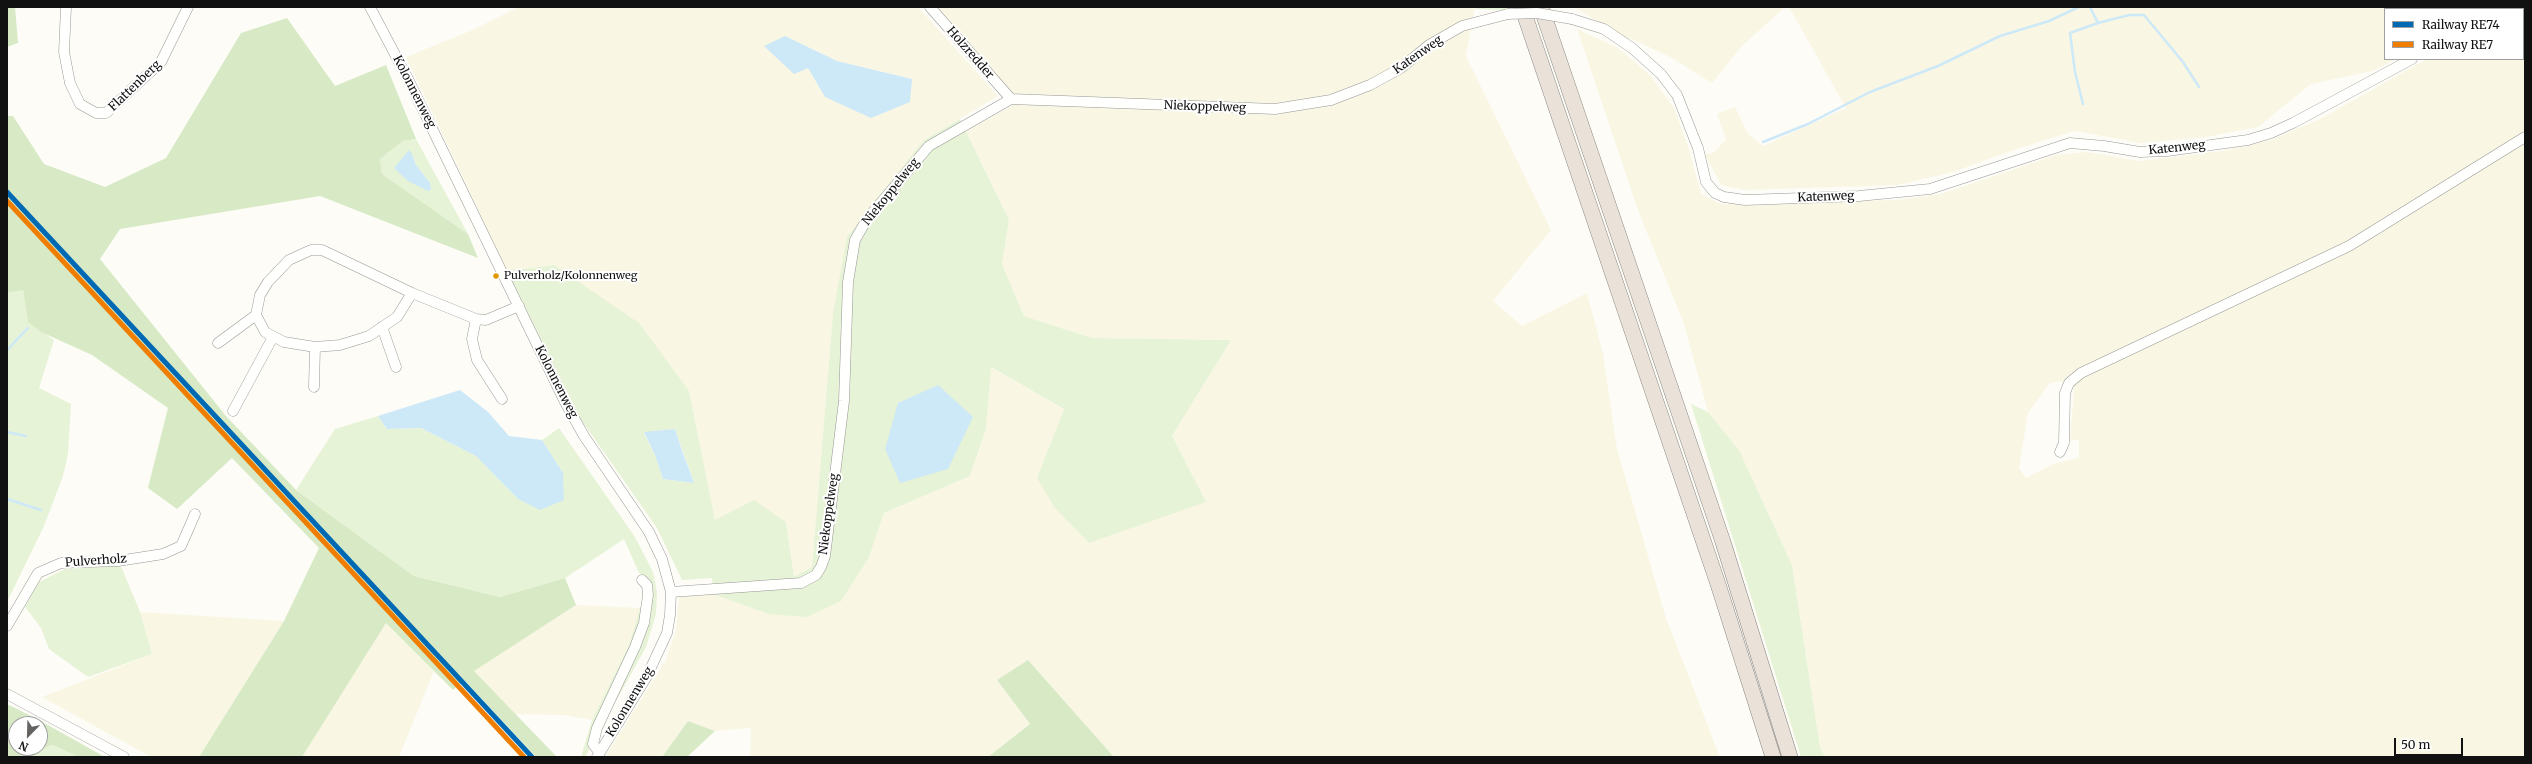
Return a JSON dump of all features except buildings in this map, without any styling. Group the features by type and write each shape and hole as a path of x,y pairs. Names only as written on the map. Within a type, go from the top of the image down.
{"highway":[{"path":"1522,7 1716,577 1773,757"},
{"path":"1541,7 1713,512 1790,757"}],"street":[{"name":"Flattenberg","path":"66,7 64,52 70,83 80,104 87,110 106,113 161,62 188,7"},
{"name":"Kolonnenweg","path":"370,7 408,79 584,436 649,532 662,559 671,592 670,615 659,653 598,755"},
{"name":"Holzredder","path":"930,7 1010,99"},
{"name":"Katenweg","path":"1331,100 1370,85 1401,68 1429,45 1462,26 1508,14 1537,13 1572,19 1604,30 1632,48 1661,74 1677,95 1698,148 1706,182 1714,193 1724,197 1746,200 1859,196 1930,189 2070,143 2104,146 2140,152 2167,152 2248,140 2271,133 2293,123 2410,60"},
{"name":"Niekoppelweg","path":"671,592 801,583 816,575 821,567 825,556 844,401 848,282 855,240 866,220 929,146 1010,99 1275,109 1331,100"},
{"path":"2060,452 2064,443 2065,393 2069,383 2081,373 2349,246 2525,136"},
{"path":"412,293 397,317 382,327 356,341 315,348 298,345 272,337 266,332 256,315 260,295 268,282 290,260 311,250 322,250 412,293 476,319 486,320 519,306"},
{"path":"218,343 256,315"},
{"path":"476,319 472,339 477,360 502,399"},
{"path":"382,327 396,367"},
{"path":"233,411 272,337"},
{"path":"314,387 315,348"},
{"name":"Pulverholz","path":"7,626 38,573 61,563 118,561 163,554 181,546 195,514"},
{"name":"Kolonnenweg","path":"598,755 593,744 597,728 635,647 646,616 648,595 647,586 642,580"},
{"path":"7,694 124,757"}],"shaded area":[{"path":"519,7 918,7 998,96 924,140 833,313 812,567 794,577 786,522 715,521 689,391 554,265 507,271 406,57 470,31","holes":["785,36 837,61 912,79 825,97 808,68"]},
{"path":"938,7 1475,7 1466,56 1551,230 1493,301 1522,326 1587,293 1603,354 1617,449 1666,618 1720,757 1114,757 1028,660 997,680 1030,724 988,757 750,757 751,728 715,731 688,721 662,757 605,757 666,660 676,630 679,597 713,594 768,614 869,557 884,513 970,476 986,429 990,367 1064,409 1037,478 1205,502 1172,436 1231,340 1092,338 1024,316 1002,264 1009,220 966,131 1014,105 1015,95"},
{"path":"1574,7 1785,7 1741,47 1712,83 1670,57 1630,38 1628,40"},
{"path":"1789,7 2525,7 2525,44 2524,8 2384,8 2384,60 2394,60 2373,71 2311,84 2258,127 2206,137 2140,143 2075,131 2019,148 1953,172 1898,185 1744,190 1721,185 1705,155 1714,152 1726,140 1717,114 1735,107 1748,134 1763,146 1846,108"},
{"path":"1577,29 1618,48 1650,75 1674,108 1689,149 1701,194 1721,204 1896,200 1941,194 2056,155 2087,152 2140,161 2222,151 2271,140 2320,119 2425,60 2524,60 2525,57 2525,757 1825,757 1820,747 1792,565 1739,450 1708,412 1684,324 1639,213","holes":["2064,381 2074,389 2070,441 2079,439 2079,458 2053,464 2026,478 2019,468 2028,413 2050,383"]},
{"path":"576,605 641,608 629,645 592,720 563,715 514,714 473,671"},
{"path":"140,612 284,621 199,757 151,757 42,697 152,654"},
{"path":"386,622 434,671 399,757 302,757"}],"green space":[{"path":"7,7 15,7 18,43 7,47"},
{"path":"1475,7 1507,7 1508,10 1476,9"},
{"path":"287,18 335,86 386,65 416,139 403,141 380,159 382,174 468,234 478,258 320,196 120,229 100,259 226,416 296,490 414,576 500,597 565,578 576,605 474,671 557,757 536,757 464,680 453,690 386,623 302,757 199,757 284,621 319,548 232,458 177,509 148,488 168,408 92,355 41,332 28,322 23,290 7,293 7,116 13,116 44,164 105,187 166,158 241,33"},
{"path":"960,119 1009,220 1002,264 1024,316 1092,338 1231,340 1172,436 1206,502 1089,543 1055,508 1037,478 1064,409 991,367 986,429 970,476 884,513 869,557 841,601 807,617 768,614 713,594 712,578 682,580 657,528 580,418 507,271 554,265 639,323 689,391 715,520 754,500 786,522 794,577 812,567 833,313 847,237 924,140","holes":["915,396 948,469 898,403","675,429 694,483 663,479 655,455 644,433"]},
{"path":"416,139 468,234 382,174 380,159 403,141","holes":["412,154 416,165 430,183 395,169"]},
{"path":"23,290 28,322 54,340 39,388 71,404 68,454 63,476 44,526 7,602 7,293"},
{"path":"1691,404 1708,412 1739,450 1792,565 1820,747 1825,757 1801,757"},
{"path":"378,416 387,429 421,428 476,456 518,499 563,473 542,440 559,428 635,537 653,572 657,592 656,614 646,647 585,757 581,757 592,720 629,645 648,582 639,573 624,539 565,578 500,597 414,576 296,490 335,429"},
{"path":"121,566 140,612 152,654 88,677 49,649 41,628 25,607 39,582 65,569"},
{"path":"1028,660 1114,757 988,757 1030,724 997,680"},
{"path":"7,704 31,716 8,716 8,756 20,756 7,757"},
{"path":"688,721 715,731 687,757 662,757"},
{"path":"48,725 105,757 78,757 53,745 48,747"},
{"path":"53,745 78,757 17,757 48,756 48,747"}],"water":[{"path":"785,36 837,61 912,79 910,102 871,118 825,97 808,68 794,74 764,46"},
{"path":"409,150 416,165 430,183 431,189 428,191 408,181 394,168"},
{"path":"938,385 973,417 948,469 900,483 885,449 898,403"},
{"path":"460,390 488,412 509,436 542,440 563,473 564,500 540,510 518,499 476,456 421,428 387,429 378,416"},
{"path":"675,429 694,483 663,479 655,455 644,432"}],"waterway":[{"path":"1763,142 1808,124 1870,92 1938,66 2000,36 2049,21 2079,7"},
{"path":"2083,104 2075,72 2070,33 2098,23 2090,7"},
{"path":"2098,23 2129,15 2144,15 2183,62 2199,87"},
{"path":"7,350 28,328"},
{"path":"7,432 26,436"},
{"path":"7,499 41,510"}],"rail line":[{"name":"RE74","path":"7,192 532,757"},
{"name":"RE7","path":"7,201 524,757"}],"place":[{"name":"Pulverholz/Kolonnenweg","path":"496,276"}]}
